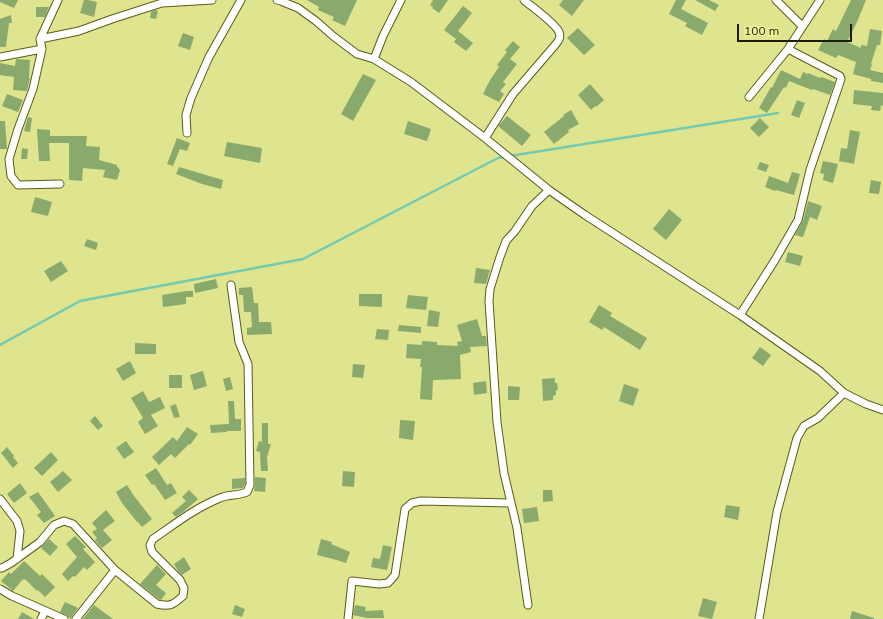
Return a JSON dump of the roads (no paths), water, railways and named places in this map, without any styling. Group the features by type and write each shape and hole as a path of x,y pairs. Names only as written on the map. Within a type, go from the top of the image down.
{"street":[{"path":"58,0 40,38 42,49 33,89 18,129 9,159 11,176 18,185 60,184"},
{"path":"40,38 79,31 163,2 212,0"},
{"path":"187,134 186,115 191,98 209,57 241,0"},
{"path":"277,0 281,0 298,8 357,54 374,59 411,82 485,138 549,190 585,215 740,314 820,371 844,393 866,404 883,410"},
{"path":"374,59 383,36 401,0"},
{"path":"485,138 513,94 560,38 559,32 554,25 524,0"},
{"path":"776,0 802,26"},
{"path":"749,97 788,49 820,0"},
{"path":"0,57 42,49"},
{"path":"740,314 775,260 798,220 810,170 841,79 840,76 788,49"},
{"path":"528,605 517,528 504,473 497,422 489,301 490,289 506,241 515,231 532,206 549,190"},
{"path":"740,314 770,262"},
{"path":"0,568 17,559 40,542 54,526 64,521 74,524 115,570 157,604 166,606 174,604 183,596 184,588 180,580 152,552 150,545 153,539 198,508 222,497 247,492 250,485 248,364 239,342 231,285"},
{"path":"759,619 777,512 797,438 804,426 818,418 844,393"},
{"path":"0,499 17,521 20,530 17,559"},
{"path":"348,619 352,582 379,584 388,583 395,575 405,509 412,503 421,501 511,503"},
{"path":"76,619 115,570"},
{"path":"0,589 12,596 64,619"},
{"path":"41,619 45,611"}],"waterway":[{"path":"510,156 778,113"},
{"path":"0,345 80,301 303,259 498,158 505,157"}]}
